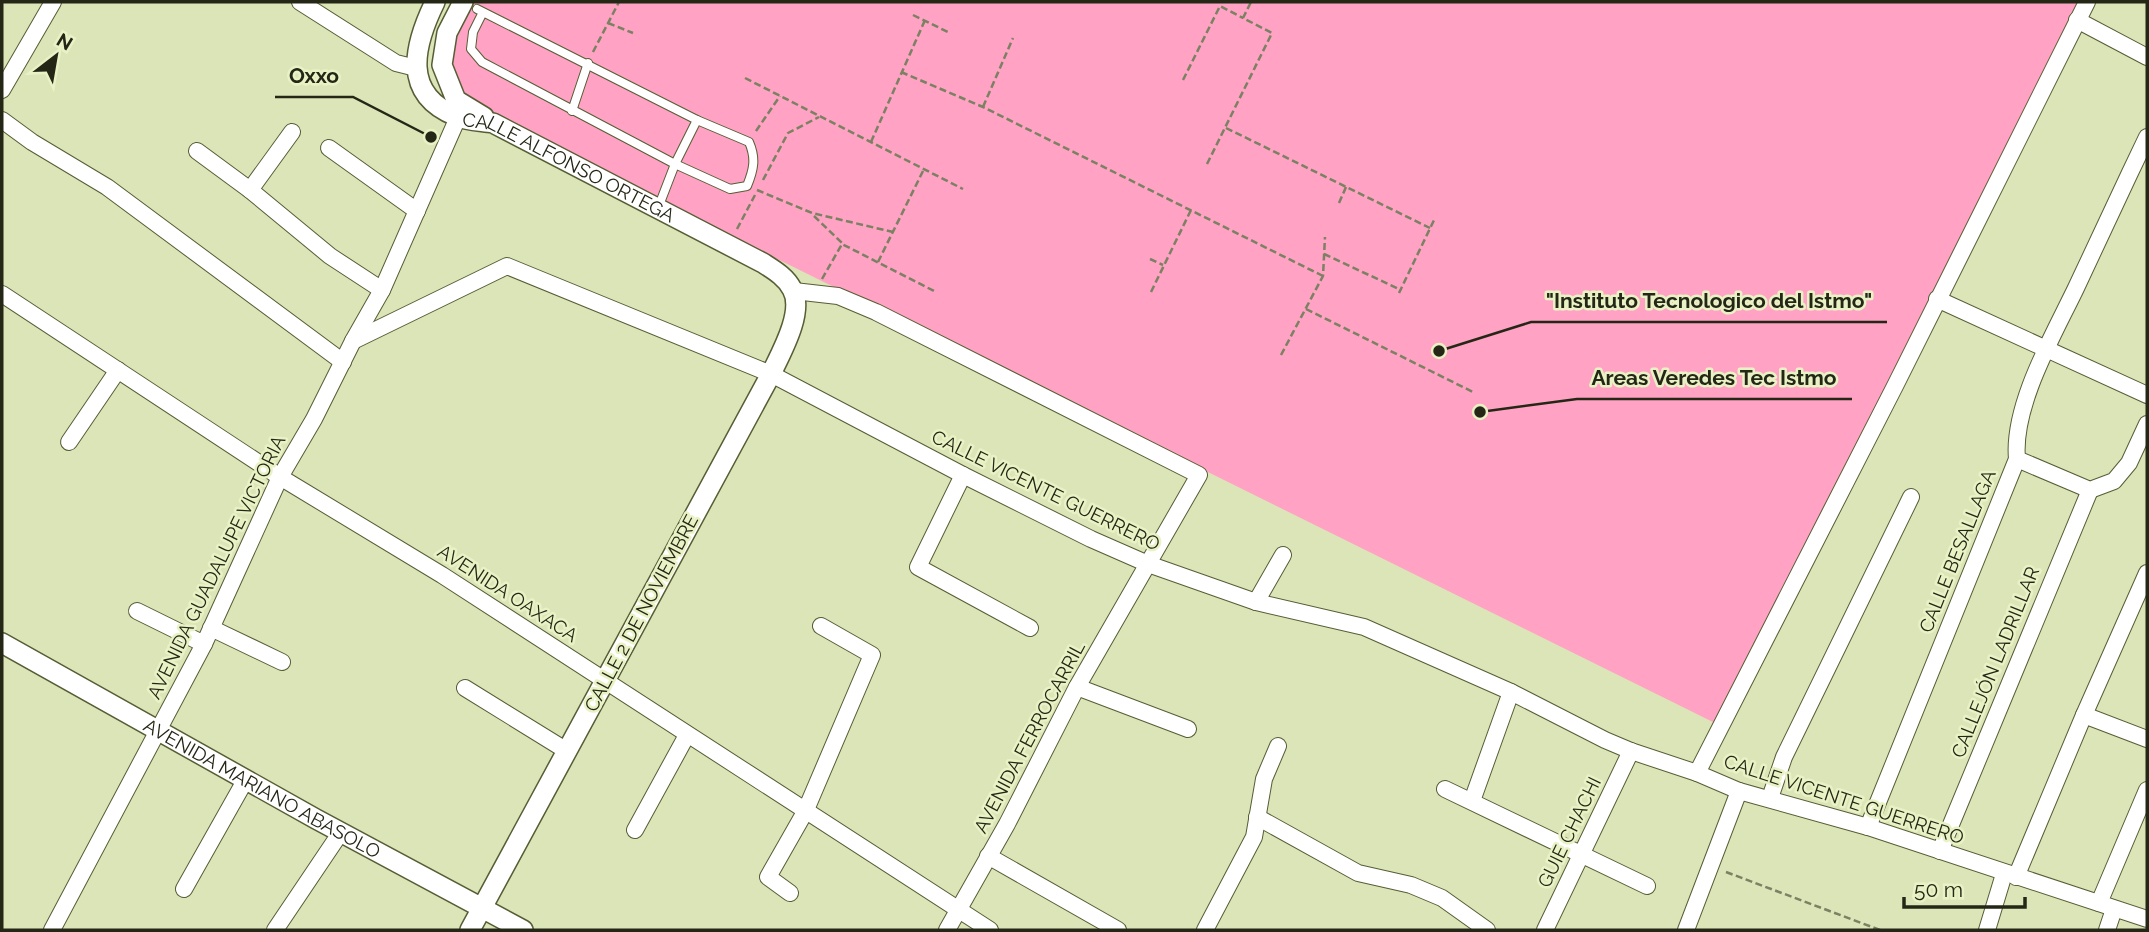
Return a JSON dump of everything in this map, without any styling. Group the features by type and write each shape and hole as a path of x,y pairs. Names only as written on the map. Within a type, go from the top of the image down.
{"street":[{"path":"2,90 53,2"},
{"path":"300,2 396,64 416,68 415,57 425,23 435,2"},
{"path":"1697,773 2087,2"},
{"path":"461,111 443,65 447,33 474,8"},
{"path":"2077,20 2147,57"},
{"name":"CALLE ALFONSO ORTEGA","path":"416,68 418,82 436,106 461,111 493,123 763,262 804,292"},
{"name":"AVENIDA GUADALUPE VICTORIA","path":"52,930 204,644 280,477 382,290 461,111"},
{"path":"2,120 32,142 107,187 343,362"},
{"path":"250,190 292,132"},
{"name":"CALLE BESALLAGA","path":"1868,827 2017,459 2015,440 2024,404 2047,349 2147,137"},
{"path":"329,148 417,211"},
{"path":"197,151 250,190 330,256 382,290"},
{"name":"CALLE VICENTE GUERRERO","path":"352,341 507,266 771,374 963,475 1091,539 1148,564 1256,602 1364,627 1511,692 1605,740 1739,791 1868,827 2107,906"},
{"name":"CALLE 2 DE NOVIEMBRE","path":"470,930 771,374 804,292"},
{"name":"AVENIDA FERROCARRIL","path":"804,292 838,296 876,312 1199,475 1077,687 947,930"},
{"name":"AVENIDA OAXACA","path":"2,294 280,477 442,575 990,930"},
{"path":"1937,299 2147,395"},
{"path":"69,442 118,370"},
{"path":"2017,459 2090,490 2114,481 2122,472 2147,424"},
{"path":"963,475 918,567 1030,628"},
{"name":"CALLEJÓN LADRILLAR","path":"1940,850 2090,490"},
{"path":"1770,798 1784,757 1911,497"},
{"path":"1256,602 1283,555"},
{"path":"1987,930 2147,573"},
{"path":"137,611 204,644"},
{"path":"790,893 768,877 805,812 872,655 821,626"},
{"path":"211,628 282,662"},
{"name":"AVENIDA MARIANO ABASOLO","path":"2,643 523,930"},
{"path":"1077,687 1188,729"},
{"path":"466,688 567,751"},
{"path":"1472,801 1511,692"},
{"path":"2084,715 2147,739"},
{"path":"635,830 687,734"},
{"path":"1205,930 1255,837 1264,779 1278,746"},
{"name":"GUIE CHACHI","path":"1545,930 1631,751"},
{"path":"184,889 246,779"},
{"path":"1445,789 1647,886"},
{"path":"2107,930 2107,906 2147,790"},
{"path":"1686,930 1739,791"},
{"path":"1257,817 1357,873 1411,885 1442,898 1487,930"},
{"path":"275,930 341,832"},
{"path":"988,856 1118,930"},
{"path":"2107,906 2147,919"}],"lane":[{"path":"474,8 587,63 697,120 749,142 755,155 753,172 747,186 730,189 675,164 482,62 471,49 474,8"},
{"path":"572,111 587,63"},
{"path":"658,208 675,164 697,120"}],"path":[{"path":"587,63 619,2"},
{"path":"1243,18 1251,2"},
{"path":"1183,80 1220,6 1272,33 1207,164"},
{"path":"913,15 950,33"},
{"path":"871,142 925,20"},
{"path":"608,23 633,33"},
{"path":"983,107 1013,38"},
{"path":"901,72 983,107 1323,276"},
{"path":"745,78 963,189"},
{"path":"749,142 780,96"},
{"path":"737,229 788,133 819,116"},
{"path":"1226,128 1430,228"},
{"path":"878,262 924,169"},
{"path":"747,186 811,213 893,232"},
{"path":"1339,203 1346,187"},
{"path":"1151,292 1191,210"},
{"path":"811,213 842,244 934,291"},
{"path":"1324,254 1400,292 1435,218"},
{"path":"1281,355 1323,276 1325,237"},
{"path":"804,292 842,244"},
{"path":"1150,259 1164,265"},
{"path":"1306,309 1473,392"},
{"path":"1710,866 1880,930"}],"shaded area":[{"path":"463,2 2085,2 1715,723 456,100 447,33"}],"place":[{"name":"Oxxo","path":"431,137"},
{"name":"\"Instituto Tecnologico del Istmo\"","path":"1439,351"},
{"name":"Areas Veredes Tec Istmo","path":"1480,412"}]}
